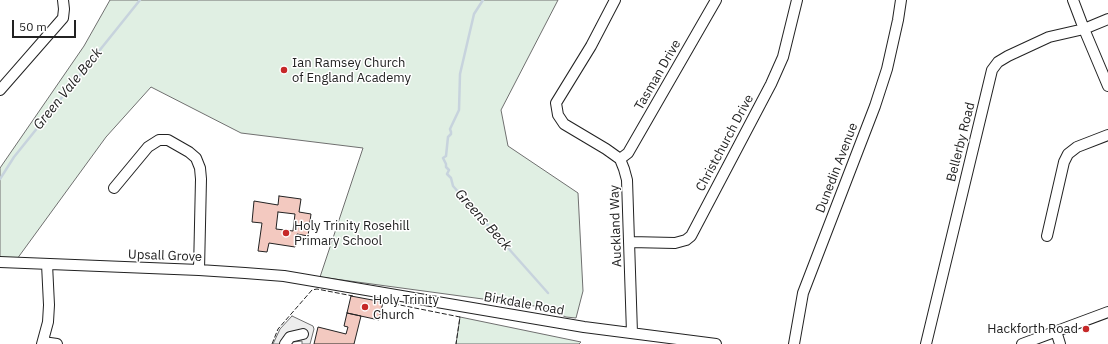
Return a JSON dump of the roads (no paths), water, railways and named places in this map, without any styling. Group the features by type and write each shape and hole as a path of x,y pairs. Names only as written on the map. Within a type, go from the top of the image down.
{"street":[{"path":"0,90 63,18 63,0"},
{"path":"615,0 591,46 556,103 558,115 564,124 620,159"},
{"name":"Tasman Drive","path":"620,159 628,153 716,0"},
{"name":"Christchurch Drive","path":"630,242 675,243 686,240 691,236 771,84 783,57 797,0"},
{"name":"Dunedin Avenue","path":"794,344 803,293 880,92 898,20 901,0"},
{"path":"1073,0 1108,86"},
{"name":"Bellerby Road","path":"926,344 992,70 998,62 1008,56 1049,37 1084,29 1108,20"},
{"path":"1047,236 1064,162 1068,154 1077,147 1108,135"},
{"path":"114,188 148,147 159,140 168,140 189,152 196,158 200,168 201,179 199,270"},
{"name":"Auckland Way","path":"620,159 627,180 632,333"},
{"name":"Upsall Grove","path":"0,262 245,273 284,276 328,284"},
{"path":"47,264 50,305 43,343 57,344"},
{"name":"Birkdale Road","path":"328,284 584,327 686,342 716,344"},
{"path":"1022,344 1108,312"},
{"path":"1056,331 1060,344"},
{"path":"285,344 290,337 303,334"}],"waterway":[{"name":"Green Vale Beck","path":"0,179 14,157 140,0"},
{"name":"Greens Beck","path":"483,0 474,14 460,74 459,110 450,129 451,134 448,137 446,156 443,158 446,167 449,170 447,174 451,178 453,186 548,293"}],"place":[{"name":"Ian Ramsey Church of England Academy","path":"284,70"},
{"name":"Holy Trinity Rosehill Primary School","path":"286,233"},
{"name":"Holy Trinity Church","path":"365,307"},
{"name":"Hackforth Road","path":"1086,329"}]}
